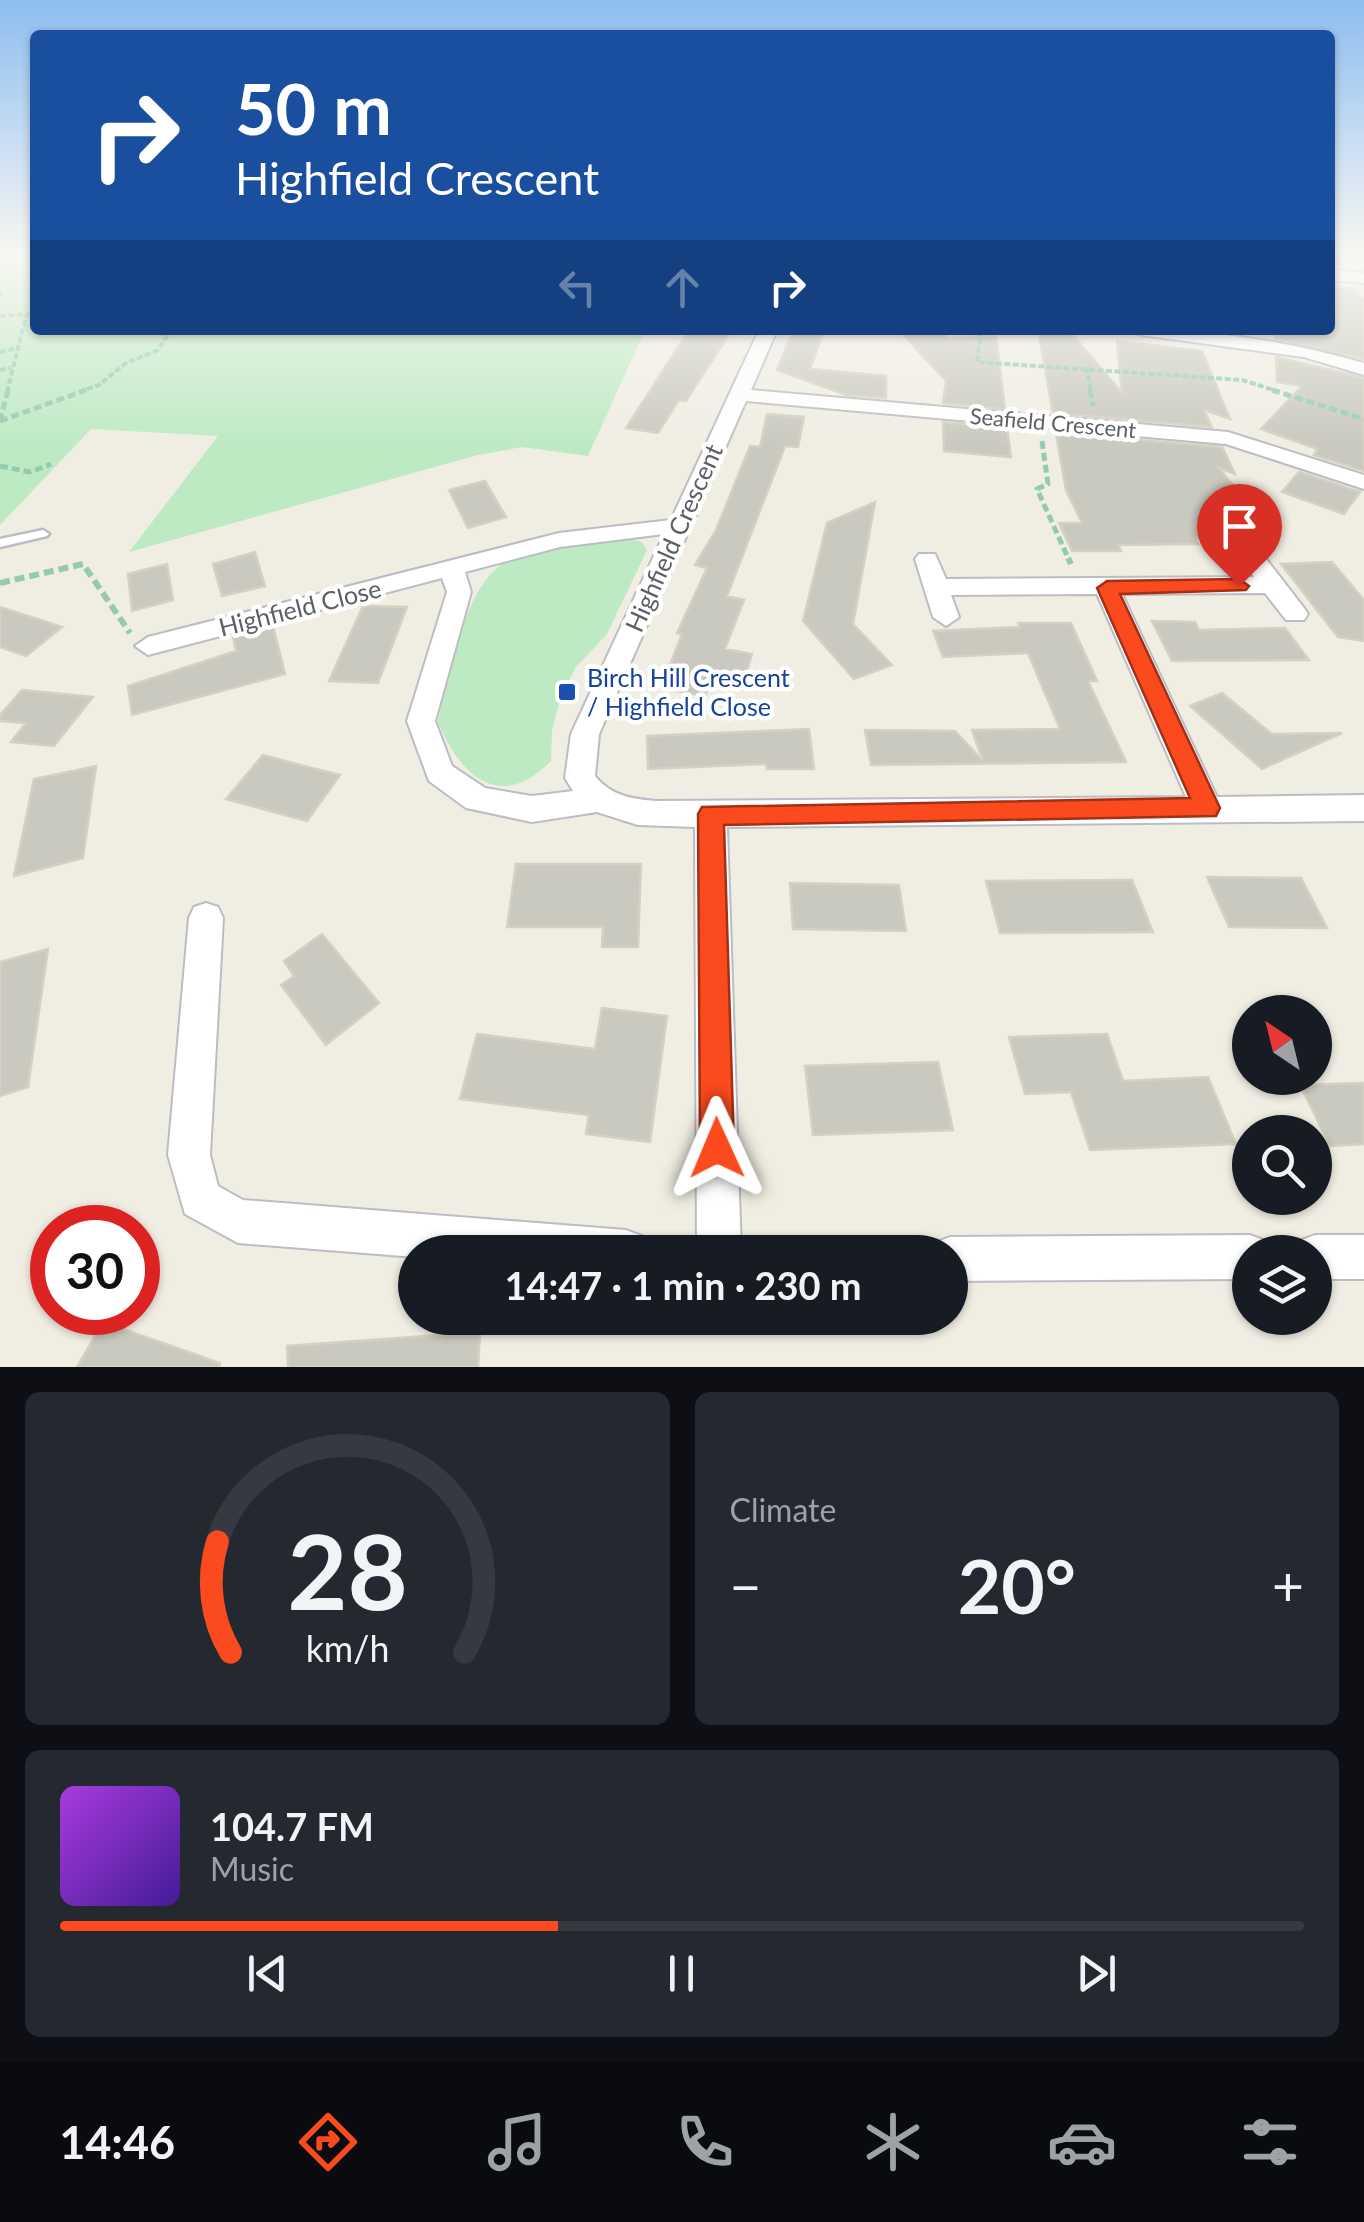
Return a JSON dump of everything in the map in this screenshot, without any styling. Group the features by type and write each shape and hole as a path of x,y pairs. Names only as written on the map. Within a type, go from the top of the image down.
{"street":[{"name":"Highfield Crescent","path":"596,800 580,778 578,766 585,734 766,335"},
{"path":"1189,335 1306,352 1364,369"},
{"name":"Seafield Crescent","path":"736,394 1228,438 1364,482"},
{"name":"Highfield Close","path":"148,646 559,540 622,528 682,526"},
{"path":"927,559 946,616"},
{"path":"1255,560 1294,614"},
{"path":"452,570 459,592 421,721 440,774 477,800 532,809 596,800 617,810 711,814 1364,808"},
{"path":"936,586 1272,585"},
{"path":"1094,588 1207,808"},
{"path":"711,814 719,1235"},
{"path":"206,918 190,1155 200,1199 238,1220 420,1235"},
{"path":"1332,1257 1364,1256"},
{"path":"968,1259 1232,1257"}],"lane":[{"path":"0,543 43,534"}],"path":[{"path":"0,422 25,321"},
{"path":"0,422 99,384 126,363 158,350 168,335"},
{"path":"980,335 977,362 1242,380 1364,419"},
{"path":"0,352 17,348"},
{"path":"1086,367 1096,426"},
{"path":"0,370 11,368"},
{"path":"1040,421 1048,484 1037,489 1094,588"},
{"path":"0,466 30,472 51,464"},
{"path":"0,583 82,564 129,633 148,646"}],"green space":[{"path":"0,321 30,321 30,335 643,335 588,456 522,447 478,455 129,552 218,436 91,429 0,525"},
{"path":"621,536 642,542 647,550 607,634 576,667 560,699 552,731 551,761 515,784 499,786 484,782 458,759 438,722 460,634 479,589 492,572 519,555"}],"building":[{"path":"1335,321 1364,321 1364,359 1275,339 1275,335 1335,335"},
{"path":"686,335 729,335 686,401 679,400 658,433 626,428"},
{"path":"791,335 822,335 810,369 886,376 886,398 846,395 777,370"},
{"path":"904,335 996,336 1005,409 943,403 946,381"},
{"path":"1039,335 1073,335 1122,393 1117,341 1202,351 1230,419 1204,410 1212,427 1053,413"},
{"path":"1276,357 1364,378 1364,471 1314,455 1318,449 1261,429 1302,386 1277,382"},
{"path":"767,414 804,417 798,447 785,446 727,596 744,600 725,649 752,654 744,681 712,676 705,696 661,688 682,634 677,633 707,568 695,565 716,530 750,446 760,447"},
{"path":"943,422 1007,428 1011,457 944,451"},
{"path":"1056,433 1222,447 1235,474 1219,468 1251,508 1265,536 1195,538 1198,544 1118,545 1121,551 1072,551 1059,523 1082,523 1066,490"},
{"path":"1299,472 1360,492 1344,514 1282,492"},
{"path":"485,481 506,517 468,528 449,490"},
{"path":"875,502 853,624 892,665 854,679 803,621 827,523"},
{"path":"255,552 265,586 222,596 213,564"},
{"path":"1332,562 1364,600 1364,641 1338,637 1281,564"},
{"path":"167,564 173,600 132,611 128,574"},
{"path":"363,606 407,607 378,683 329,681"},
{"path":"0,607 62,627 26,656 0,647"},
{"path":"1152,621 1195,622 1199,630 1285,628 1309,660 1172,661"},
{"path":"1018,623 1071,623 1097,681 1088,681 1126,762 871,765 865,730 955,731 983,761 972,730 1060,729 1028,653 943,657 933,631 1020,627"},
{"path":"273,626 285,674 132,715 128,686 236,651 233,637"},
{"path":"22,690 93,697 54,746 11,742 26,723 0,721 0,715"},
{"path":"1222,693 1272,734 1342,733 1262,769 1190,706"},
{"path":"809,729 814,769 767,769 766,764 648,769 647,736"},
{"path":"263,755 340,775 307,821 226,799"},
{"path":"96,766 83,858 14,876 34,779"},
{"path":"516,864 641,864 638,947 602,947 603,927 507,927"},
{"path":"1207,877 1301,878 1327,928 1229,927"},
{"path":"1132,880 1153,932 1000,933 986,881"},
{"path":"790,883 899,885 906,931 793,929"},
{"path":"322,934 379,1003 326,1045 281,985 294,976 284,961"},
{"path":"48,949 28,1087 0,1096 0,962"},
{"path":"602,1008 667,1016 650,1142 586,1134 589,1115 460,1099 477,1034 595,1049"},
{"path":"1107,1034 1123,1081 1208,1077 1232,1134 1232,1144 1090,1150 1071,1092 1025,1094 1009,1037"},
{"path":"938,1062 953,1130 813,1135 805,1066"},
{"path":"1364,1083 1364,1144 1332,1146 1332,1115 1315,1115 1305,1095 1332,1095 1332,1084"},
{"path":"95,1335 140,1335 220,1363 219,1367 77,1367"},
{"path":"480,1335 478,1367 288,1367 287,1346"}],"place":[{"name":"Birch Hill Crescent / Highfield Close","path":"567,692"}],"route":[{"path":"717,1148 711,814 1207,808 1107,588 1239,586"}]}
